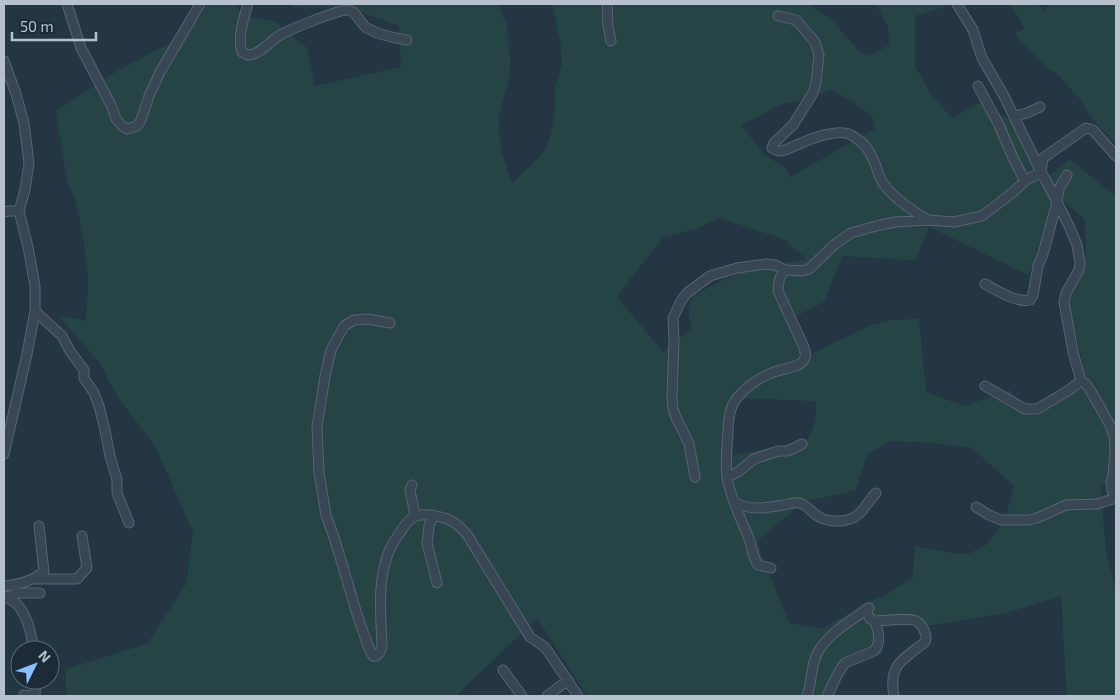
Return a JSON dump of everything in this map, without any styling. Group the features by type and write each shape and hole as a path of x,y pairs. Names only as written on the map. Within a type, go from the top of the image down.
{"street":[{"path":"67,4 81,48 112,107 116,119 122,126 128,129 137,126 141,120 160,72 200,4"},
{"path":"248,4 240,46 242,52 248,55 256,54 279,35 290,30 348,10 353,12 366,28 392,38 407,40"},
{"path":"606,4 611,41"},
{"path":"957,4 972,30 982,58 1014,116 1077,245 1080,263 1079,270 1066,293 1064,302 1081,381 1086,384 1092,393 1114,436 1111,483 1112,491 1116,498 1097,504 1066,505 1038,518 1028,520 1001,520 976,507"},
{"path":"778,16 796,20 815,42 819,55 813,93 793,125 774,143 772,148 788,150 823,136 847,133 865,146 871,155 880,179 892,194 914,212 928,220"},
{"path":"4,62 24,123 29,163 27,182 19,212 32,265 35,286 35,311 4,454"},
{"path":"978,86 999,125 1025,181"},
{"path":"1014,116 1040,107"},
{"path":"1041,172 1043,158 1086,128 1093,130 1116,156"},
{"path":"695,477 688,444 673,409 672,396 673,318 687,293 710,276 737,268 766,264 775,265 785,270 802,271 809,269 834,245 851,233 896,222 928,220 954,222 982,216 1025,181 1041,172"},
{"path":"986,284 1001,293 1024,301 1030,300 1033,295 1038,266 1043,254 1059,189 1067,175"},
{"path":"4,212 9,210 19,212"},
{"path":"771,568 758,565 754,559 749,538 734,502 727,477 726,448 730,412 736,399 763,377 775,371 799,364 806,358 803,345 778,291 781,274 785,270"},
{"path":"35,311 62,336 84,370 84,378 94,393 103,422 117,480 117,493 129,523"},
{"path":"390,323 367,319 354,320 344,326 331,350 317,427 319,473 326,514 357,614 373,656 380,652 382,646 381,587 388,553 405,525 415,515 440,516 460,526 468,536 530,637 545,647 578,696"},
{"path":"985,386 1025,409 1037,409 1081,381"},
{"path":"727,477 738,472 754,460 778,451 788,451 802,444"},
{"path":"412,485 410,490 415,515"},
{"path":"734,502 752,509 764,509 799,503 806,505 814,514 828,521 854,517 859,514 876,493"},
{"path":"433,515 429,526 427,543 437,583"},
{"path":"4,586 16,585 34,579 44,572 39,526"},
{"path":"34,579 78,579 87,568 82,536"},
{"path":"5,597 17,593 40,593"},
{"path":"5,597 14,600 20,607 32,640"},
{"path":"807,696 814,660 818,651 836,632 868,609 870,619 875,621 915,620 920,623 926,633 925,642 896,666 893,681 894,696"},
{"path":"827,696 838,672 846,663 877,648 878,634 875,621"},
{"path":"503,670 522,696"},
{"path":"547,696 568,680"},
{"path":"24,694 34,696"}],"green space":[{"path":"208,4 237,4 241,16 275,21 307,48 315,86 401,67 399,26 350,8 293,7 292,4 498,4 507,26 510,61 509,80 498,119 502,152 512,183 544,152 551,134 555,107 555,88 562,63 561,44 552,4 808,4 830,18 861,53 870,56 889,45 888,27 877,6 879,4 954,4 915,16 915,66 932,96 952,118 982,101 1014,123 1041,182 1069,159 1116,196 1116,488 1100,483 1106,551 1116,591 1116,696 1067,696 1061,596 1006,613 934,625 882,628 883,653 848,668 835,696 587,696 537,618 456,696 66,696 66,669 147,644 186,584 193,532 155,446 119,399 100,364 58,315 86,321 88,284 87,265 79,216 75,199 67,181 56,111 120,69 187,35","holes":["831,90 853,102 872,117 875,129 790,177 785,168 764,154 741,125 782,104 811,98","1064,201 1085,220 1086,257 1067,296 1086,380 1033,415 1009,390 964,406 926,392 919,319 890,320 872,325 809,355 796,316 824,302 842,256 916,260 929,227 1028,275","720,218 786,240 807,259 767,265 747,271 727,278 694,295 688,307 691,329 663,352 617,297 663,238 696,229","735,398 815,401 815,422 812,432 806,441 733,455","892,441 933,443 972,448 1014,486 1005,520 986,545 968,554 915,546 913,578 882,597 861,604 853,611 822,629 789,623 757,541 806,500 856,490 867,454"]},
{"path":"1011,4 1037,4 1045,11 1048,4 1116,4 1116,143 1090,116 1081,100 1057,74 1048,69 1015,34 1024,28"}]}
